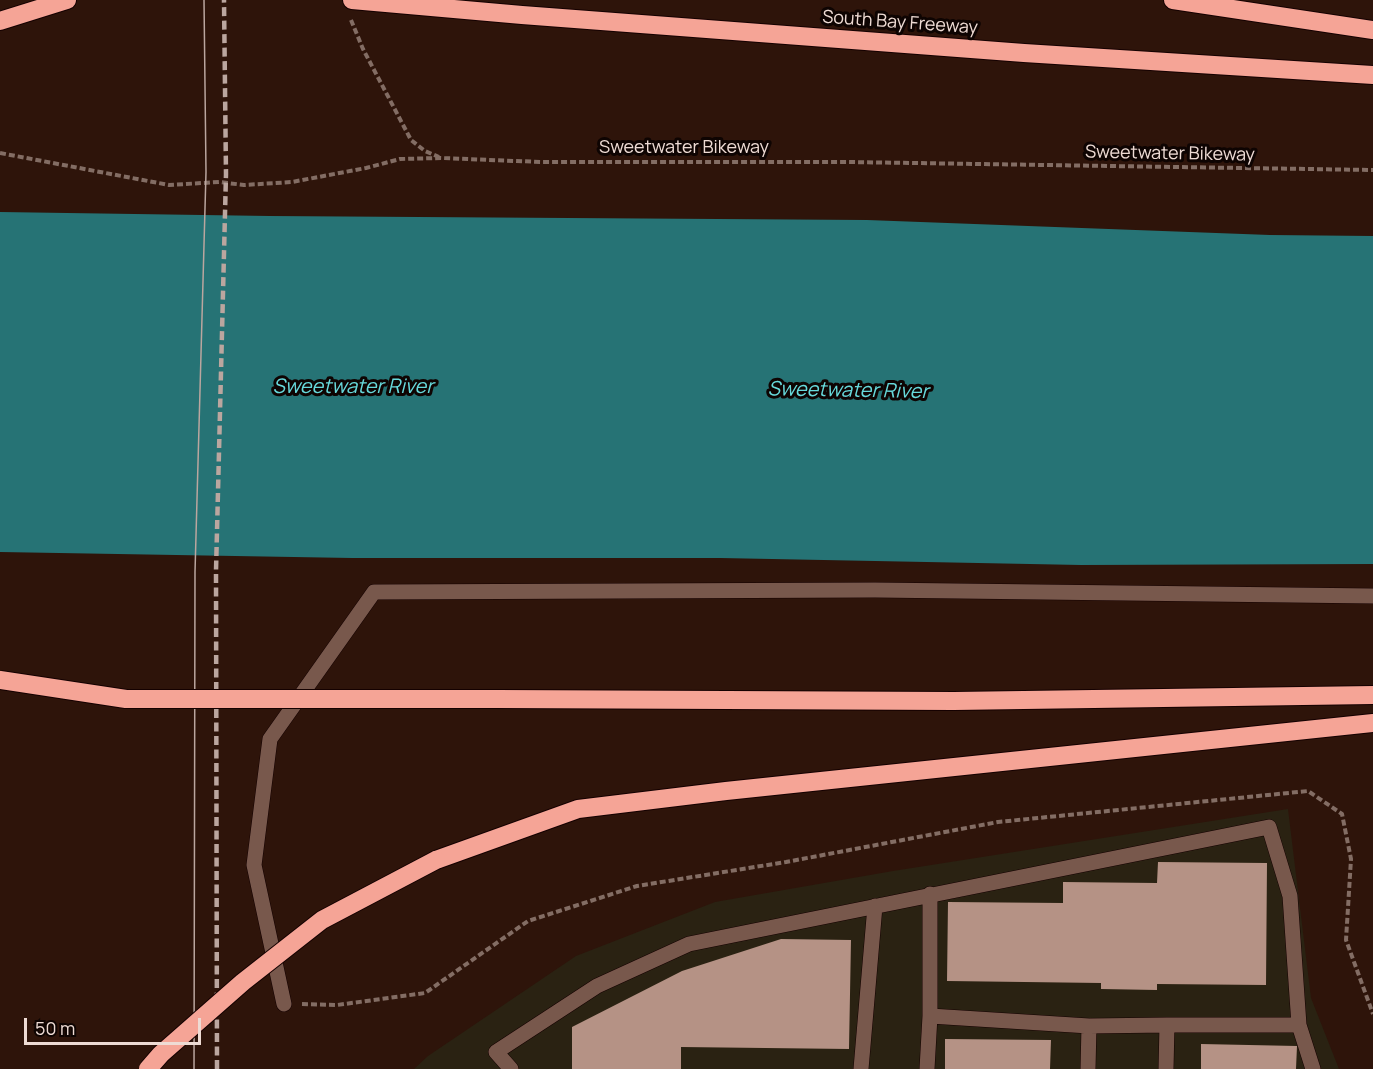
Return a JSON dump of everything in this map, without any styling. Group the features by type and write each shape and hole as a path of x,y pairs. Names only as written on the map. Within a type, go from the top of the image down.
{"highway":[{"path":"0,21 67,0"},
{"path":"1173,0 1373,30"},
{"name":"South Bay Freeway","path":"350,5 522,15 1024,53 1373,75"},
{"path":"0,680 126,699 954,700 1373,695"},
{"path":"148,1069 161,1054 234,990 322,920 436,860 578,809 726,791 1373,723"}],"lane":[{"path":"284,1004 254,865 270,739 374,592 875,590 1373,596"},
{"path":"511,1069 496,1052 597,986 689,944 1269,827 1290,896 1299,1025 1313,1069"},
{"path":"927,1069 930,1016 930,894"},
{"path":"861,1069 874,906"},
{"path":"930,1016 1089,1026 1299,1025"},
{"path":"1166,1069 1167,1025"},
{"path":"1088,1069 1089,1026"}],"path":[{"path":"350,5 363,49 411,141 441,158"},
{"name":"Sweetwater Bikeway","path":"0,153 169,185 219,182 244,185 292,182 400,159 441,158 541,162 848,162 1373,171"}],"shaded area":[{"path":"1288,809 1311,998 1339,1069 414,1069 428,1056 576,956 715,902 893,871"}],"water":[{"name":"Sweetwater River","path":"0,212 867,220 1270,235 1373,236 1373,564 1081,565 720,558 352,558 0,552"}],"building":[{"path":"1158,862 1267,863 1266,985 1157,984 1157,990 1101,989 1101,983 947,981 948,902 1063,903 1063,882 1157,883"},
{"path":"781,939 851,940 849,1049 681,1047 681,1069 572,1069 572,1027 682,971"},
{"path":"945,1039 1051,1040 1050,1069 945,1069"},
{"path":"1201,1044 1297,1046 1296,1069 1201,1069"}],"tram line":[{"path":"194,1069 195,572 206,172 204,0"}],"railway":[{"path":"217,1069 216,571 226,174 224,0"}]}
